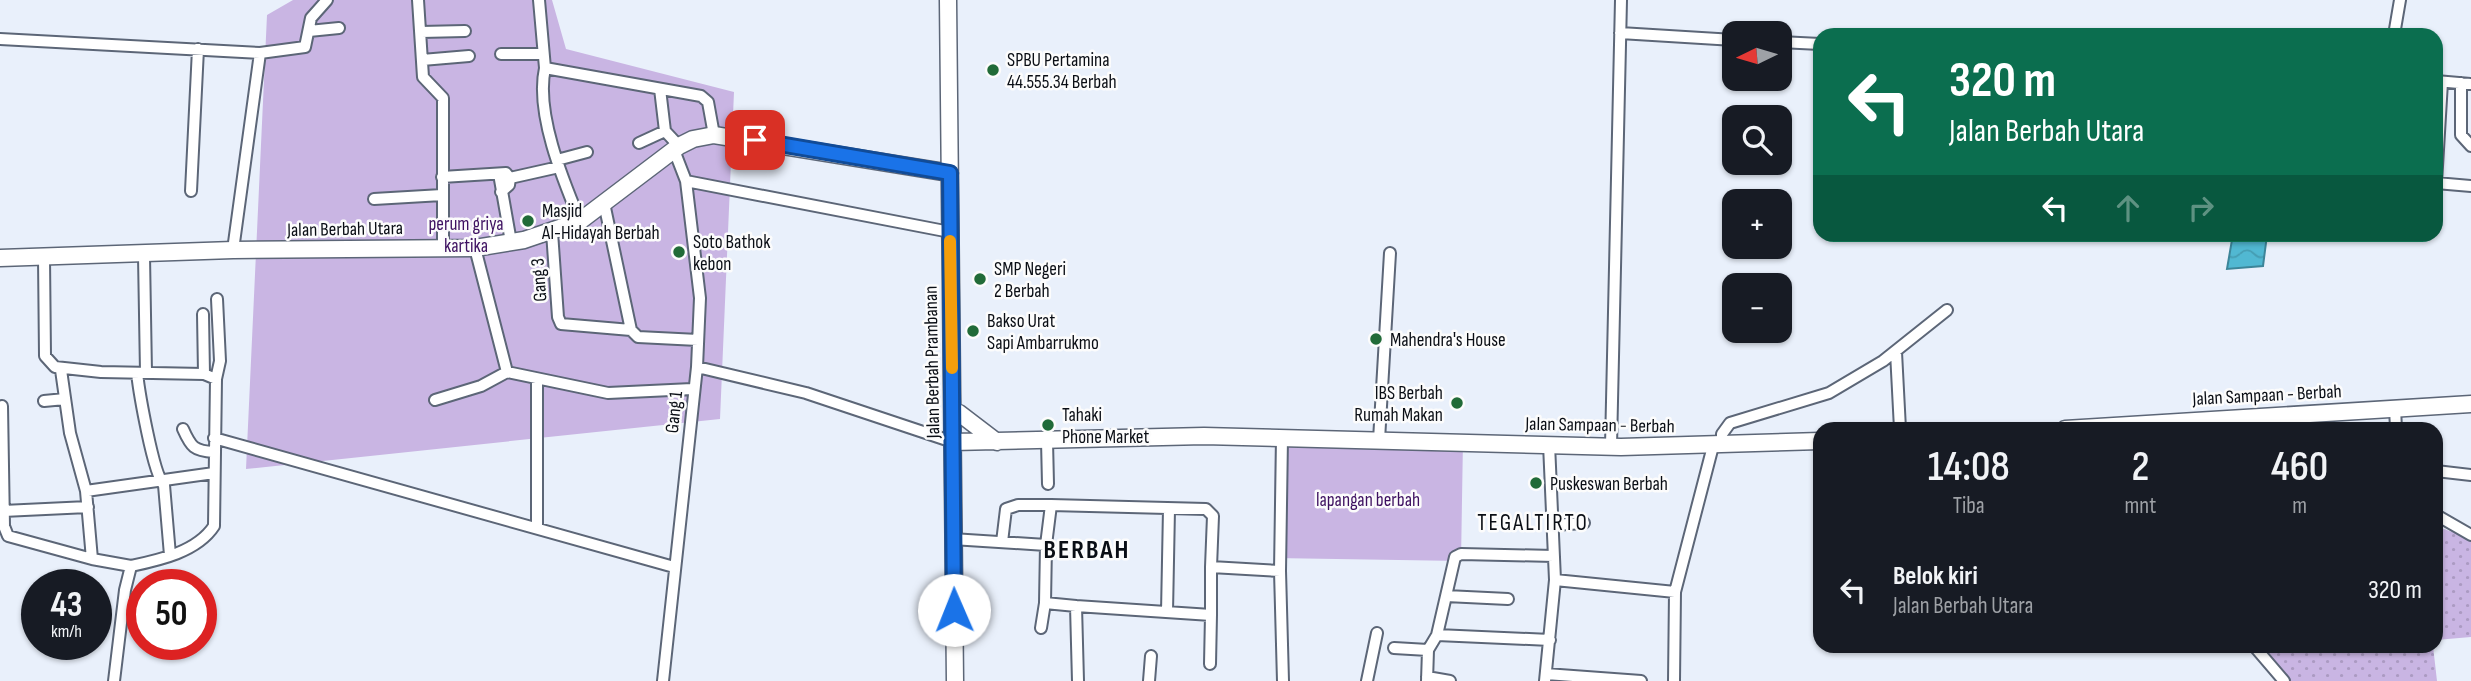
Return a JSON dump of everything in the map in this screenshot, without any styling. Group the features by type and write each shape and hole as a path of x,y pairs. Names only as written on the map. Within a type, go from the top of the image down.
{"main road":[{"name":"Jalan Berbah Prambanan","path":"948,0 955,681"},
{"name":"Jalan Berbah Utara","path":"0,258 144,256 233,250 475,248 511,243 580,221 676,148 693,139 714,135 950,173"},
{"name":"Jalan Sampaan - Berbah","path":"2251,422 2395,408 2471,404"},
{"path":"953,412 959,413 997,442"},
{"name":"Jalan Sampaan - Berbah","path":"953,442 1157,436 1611,446 1813,441"}],"street":[{"path":"0,39 260,53 303,49 311,18 327,0"},
{"path":"418,0 426,82 443,98 443,248"},
{"path":"539,0 545,68 543,96 558,164 580,221"},
{"path":"1611,446 1621,0"},
{"path":"2395,28 2400,0"},
{"path":"309,31 339,28"},
{"path":"421,32 465,31"},
{"path":"1620,33 1722,39"},
{"path":"1792,43 1813,44"},
{"path":"191,191 198,49"},
{"path":"233,250 260,53"},
{"path":"501,54 543,54"},
{"path":"422,60 469,56"},
{"path":"545,68 705,99 714,135"},
{"path":"2443,81 2466,83 2461,135 2471,146"},
{"path":"660,89 665,131 676,148"},
{"path":"639,143 665,131"},
{"name":"Gang 1","path":"663,681 692,389 697,367 701,298 686,181 676,148"},
{"path":"510,178 587,152"},
{"path":"442,177 506,173 510,178 508,188 501,192"},
{"path":"499,174 511,243"},
{"path":"686,181 950,232"},
{"path":"2443,184 2471,186"},
{"path":"374,199 442,195"},
{"path":"604,203 631,330 638,337 698,341"},
{"name":"Gang 3","path":"552,232 558,317 561,324 631,330"},
{"path":"475,248 506,372"},
{"path":"1380,440 1390,253"},
{"path":"144,256 142,417 148,429 160,481 164,485 170,555"},
{"path":"44,258 46,356 49,363 61,370 204,374 216,379"},
{"path":"2,406 3,511 5,532 14,540 131,566 170,555 197,543 214,526 217,516 214,438 218,397 216,379 220,361 217,299"},
{"path":"1674,681 1675,592 1718,445 1730,423 1822,397 1896,352 1947,310"},
{"path":"203,314 204,374"},
{"path":"1896,352 1900,422"},
{"path":"697,367 806,393 953,442"},
{"path":"61,370 70,433 86,491 92,559"},
{"path":"435,400 481,386 506,372 607,393 692,389"},
{"path":"537,380 537,526"},
{"path":"44,401 65,399"},
{"path":"2395,408 2396,422"},
{"path":"183,429 190,446 198,451 214,452"},
{"path":"214,438 674,567"},
{"path":"1282,438 1280,571 1283,681"},
{"path":"1046,441 1048,484"},
{"path":"1549,444 1555,580 1546,678 1641,681"},
{"path":"2443,472 2471,475"},
{"path":"86,491 214,473"},
{"path":"1002,542 1006,509 1018,505 1201,509 1212,513 1210,664"},
{"path":"1041,628 1051,505"},
{"path":"3,511 88,507"},
{"path":"1167,612 1169,509"},
{"path":"2443,519 2471,535"},
{"path":"1553,525 1584,523"},
{"path":"952,539 1046,545"},
{"path":"1450,681 1427,679 1428,650 1437,635 1451,563 1461,554 1554,556"},
{"path":"114,681 125,590 131,566"},
{"path":"1211,567 1280,571"},
{"path":"1555,580 1675,592"},
{"path":"1446,596 1508,600"},
{"path":"1045,603 1211,615"},
{"path":"1076,606 1078,681"},
{"path":"1367,681 1377,633"},
{"path":"1437,635 1550,640"},
{"path":"1394,648 1428,650"},
{"path":"2260,653 2284,681"},
{"path":"1149,681 1151,656"}],"green space":[{"name":"perum griya kartika","path":"293,0 552,0 566,49 734,92 720,419 246,469 267,15"},
{"name":"lapangan berbah","path":"1275,437 1463,440 1461,561 1274,558"},
{"path":"2443,529 2471,539 2471,637 2443,639"},
{"path":"2262,653 2434,653 2437,681 2289,681"}],"water":[{"path":"2232,242 2266,242 2263,266 2227,269"}],"slow traffic":[{"path":"950,241 952,368"}],"place":[{"name":"SPBU Pertamina 44.555.34 Berbah","path":"993,70"},
{"name":"Masjid Al-Hidayah Berbah","path":"528,221"},
{"name":"Soto Bathok kebon","path":"679,252"},
{"name":"SMP Negeri 2 Berbah","path":"980,279"},
{"name":"Bakso Urat Sapi Ambarrukmo","path":"973,331"},
{"name":"Mahendra's House","path":"1376,339"},
{"name":"IBS Berbah Rumah Makan","path":"1457,403"},
{"name":"Tahaki Phone Market","path":"1048,425"},
{"name":"Puskeswan Berbah","path":"1536,483"}],"district":[{"name":"TEGALTIRTO","path":"1533,522"},
{"name":"BERBAH","path":"1087,549"}],"route":[{"path":"755,140 950,173 954,610"}]}
